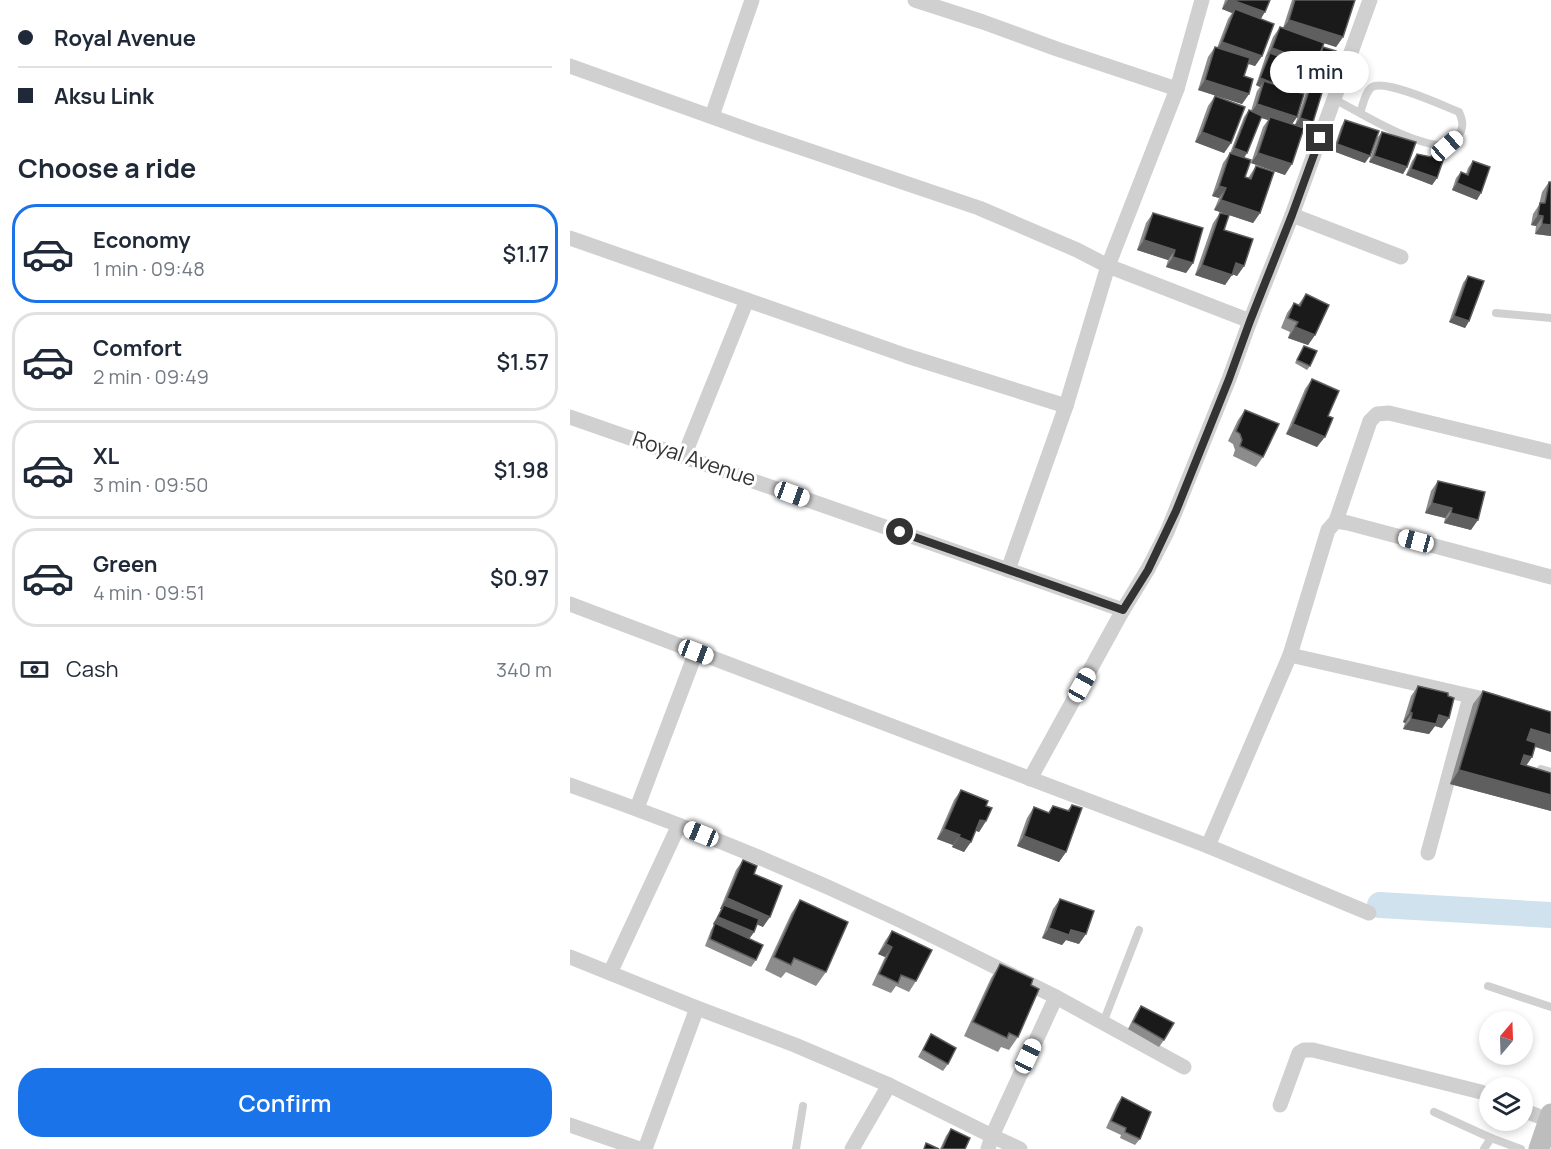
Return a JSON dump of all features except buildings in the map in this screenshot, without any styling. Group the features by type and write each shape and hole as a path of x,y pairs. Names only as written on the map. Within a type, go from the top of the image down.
{"main road":[{"path":"1539,1149 1550,1117"}],"street":[{"path":"712,116 752,0"},
{"path":"915,0 1177,89"},
{"path":"1008,570 1066,406 1108,266 1177,89 1202,0"},
{"path":"1030,779 1123,610 1148,570 1167,532 1292,215 1370,0"},
{"path":"570,66 979,208 1077,250 1108,266 1250,321"},
{"path":"1292,215 1401,257"},
{"path":"570,238 907,356 1066,406"},
{"path":"684,456 747,300"},
{"path":"1208,846 1290,655 1328,530 1336,521 1370,421 1377,414 1389,413 1551,452"},
{"name":"Royal Avenue","path":"570,417 1123,610"},
{"path":"1336,521 1551,577"},
{"path":"570,604 1208,846 1369,913"},
{"path":"637,808 696,652"},
{"path":"1290,655 1516,706"},
{"path":"1428,853 1470,697"},
{"path":"570,784 679,825 892,916 1056,997 1184,1067"},
{"path":"610,973 679,825"},
{"path":"570,957 795,1045 889,1085 990,1143 1020,1149"},
{"path":"990,1143 1056,997"},
{"path":"570,1125 643,1149 697,1008"},
{"path":"1280,1105 1299,1053 1304,1050 1313,1050 1479,1092"},
{"path":"852,1149 889,1085"},
{"path":"1533,1113 1550,1117"}],"lane":[{"path":"1334,99 1389,129 1438,145 1447,146 1460,135 1463,120 1459,112 1423,97 1381,85 1372,87 1366,95 1360,113"},
{"path":"1496,314 1551,318"},
{"path":"1541,769 1551,772"},
{"path":"1103,1023 1140,930"},
{"path":"1488,986 1551,1007"},
{"path":"796,1149 802,1106"},
{"path":"1434,1112 1521,1149"},
{"path":"1484,1149 1491,1138"}],"waterway":[{"path":"1380,905 1551,915"}],"route":[{"path":"900,532 1123,610 1148,570 1176,511 1229,379 1320,138"}]}
